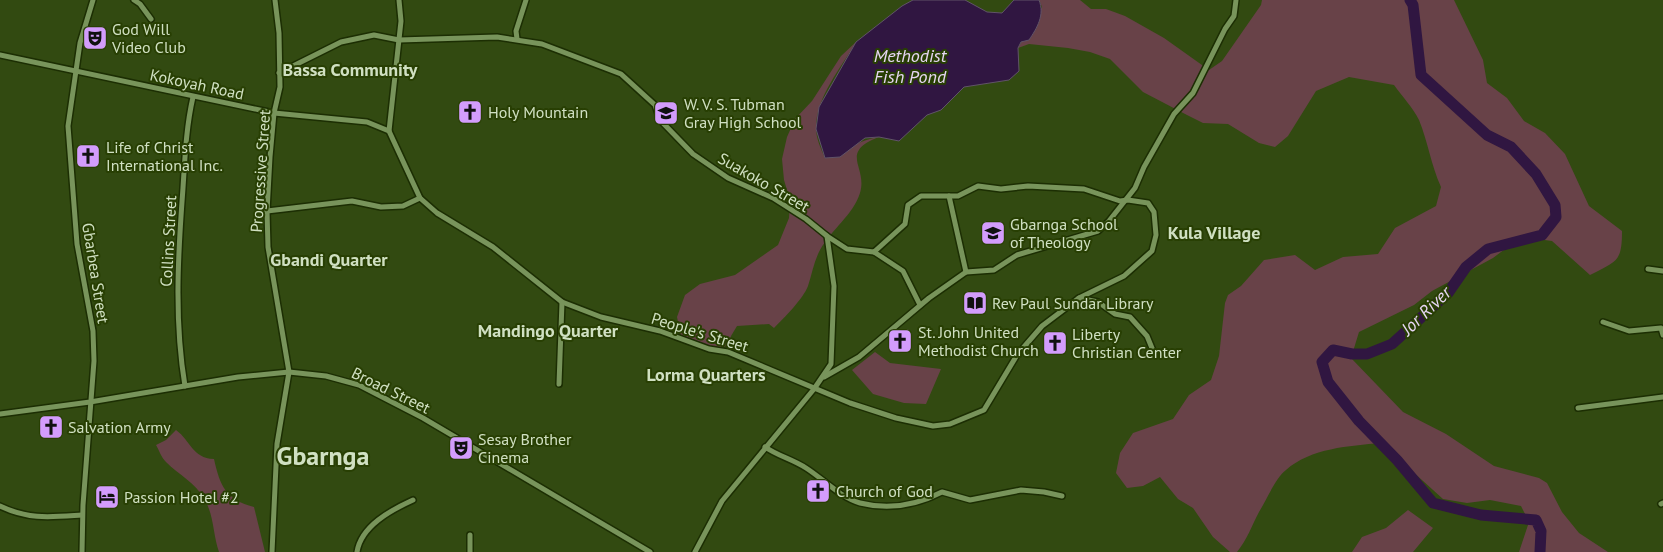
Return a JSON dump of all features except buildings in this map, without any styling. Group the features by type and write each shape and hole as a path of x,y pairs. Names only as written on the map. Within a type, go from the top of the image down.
{"street":[{"name":"Gbarbea Street","path":"82,552 82,515 94,361 93,331 77,244 69,135 80,43 92,0"},
{"path":"134,0 140,4 151,19"},
{"name":"Progressive Street","path":"272,552 278,444 289,372 272,282 268,247 267,211 274,113 280,87 279,34 275,0"},
{"path":"389,131 399,40 399,0"},
{"path":"517,39 516,32 526,0"},
{"path":"823,377 860,357 920,305 966,272 994,270 1017,255 1098,231 1128,200 1174,114 1193,93 1225,29 1234,16 1236,0"},
{"name":"Suakoko Street","path":"279,73 342,42 374,35 399,40 497,37 542,44 621,74 655,105 660,120 693,154 728,178 773,198 848,249 874,252"},
{"name":"Kokoyah Road","path":"0,55 76,73 274,113 367,122 389,131"},
{"name":"Collins Street","path":"185,386 178,325 178,270 185,148 193,97"},
{"name":"People's Street","path":"389,131 420,198 437,213 493,247 562,302 601,317 660,331 709,350 728,352 814,389 896,418 932,426 950,424 984,410 1017,355 1042,326 1079,298 1124,276 1152,251 1156,235 1154,212 1148,203 1128,200 1120,201 1084,189 1028,186 1001,189 978,186 958,196 921,196 908,205 905,224 874,252"},
{"path":"949,196 966,272"},
{"path":"267,211 352,201 381,208 402,206 420,198"},
{"path":"695,552 722,501 814,389 830,364 834,286 827,236"},
{"path":"874,252 902,271 920,305"},
{"path":"1648,269 1663,271"},
{"path":"1079,298 1098,302 1115,314 1130,317 1147,336 1154,353"},
{"path":"559,384 562,302"},
{"path":"1603,322 1629,330 1661,328 1663,334"},
{"name":"Broad Street","path":"0,414 289,372 326,376 360,385 423,418 650,552"},
{"path":"1578,408 1663,398"},
{"path":"765,447 778,456 793,460 859,502 898,506 928,499 942,492 970,500 1021,490 1062,496"},
{"path":"357,552 358,543 389,511 413,500"},
{"path":"0,506 19,515 34,517 82,515"},
{"path":"470,535 470,552"}],"shaded area":[{"path":"1039,0 1080,0 1091,9 1106,9 1125,16 1164,38 1209,70 1222,61 1261,5 1262,0 1454,0 1483,60 1487,83 1507,98 1524,121 1545,133 1565,154 1589,206 1622,231 1621,249 1619,255 1612,263 1590,275 1552,241 1530,238 1509,246 1493,258 1432,291 1414,305 1359,332 1351,358 1403,412 1446,434 1494,466 1539,478 1547,483 1562,512 1579,533 1608,552 1519,552 1529,522 1521,506 1490,500 1467,503 1443,499 1381,443 1331,449 1307,457 1282,473 1237,552 1230,552 1213,537 1193,508 1178,499 1160,477 1143,486 1127,488 1116,473 1120,453 1133,433 1173,419 1189,395 1211,380 1219,356 1225,303 1228,295 1241,286 1264,260 1295,255 1315,270 1343,257 1378,254 1395,228 1436,206 1441,187 1419,120 1394,85 1349,77 1316,91 1288,136 1275,147 1259,143 1228,124 1203,123 1143,92 1110,59 1090,52 1068,48 1029,44 1018,48 1042,7"},
{"path":"856,42 837,72 820,105 817,116 817,136 825,158 859,143 879,137 867,143 860,149 857,155 861,183 857,201 820,250 806,291 774,328 769,324 737,326 729,344 723,347 711,348 681,336 677,317 685,295 700,284 735,275 778,245 789,218 790,200 784,180 782,159 787,137 795,119 812,101 841,56"},
{"path":"875,352 890,363 941,369 926,404 904,403 873,394 852,370"},
{"path":"176,430 201,456 214,459 222,484 231,496 244,504 254,507 265,552 219,552 210,512 205,500 192,483 166,462 156,445 166,440"},
{"path":"1408,510 1433,528 1413,552 1352,552 1362,537 1386,528"}],"water":[{"name":"Methodist Fish Pond","path":"913,0 965,0 987,12 1002,13 1014,0 1039,0 1041,16 1029,40 1021,42 1018,48 1019,71 1009,80 964,87 941,110 927,115 899,141 879,137 865,138 840,157 825,158 816,129 819,107 856,42 902,6"}],"waterway":[{"name":"Jor River","path":"1410,0 1413,5 1421,75 1487,135 1511,147 1536,174 1555,205 1556,217 1542,235 1488,249 1466,267 1448,293 1392,344 1367,354 1352,354 1333,350 1322,362 1328,382 1359,421 1397,460 1433,503 1481,515 1536,520 1541,531 1540,552"}],"place":[{"name":"God Will Video Club","path":"95,38"},
{"name":"Holy Mountain","path":"470,112"},
{"name":"W. V. S. Tubman Gray High School","path":"666,113"},
{"name":"Life of Christ International Inc.","path":"88,156"},
{"name":"Gbarnga School of Theology","path":"993,233"},
{"name":"Rev Paul Sundar Library","path":"975,303"},
{"name":"St. John United Methodist Church","path":"900,341"},
{"name":"Liberty Christian Center","path":"1055,343"},
{"name":"Salvation Army","path":"51,427"},
{"name":"Sesay Brother Cinema","path":"461,448"},
{"name":"Church of God","path":"818,491"},
{"name":"Passion Hotel #2","path":"107,497"}],"district":[{"name":"Bassa Community","path":"350,70"},
{"name":"Kula Village","path":"1214,233"},
{"name":"Gbandi Quarter","path":"329,260"},
{"name":"Mandingo Quarter","path":"548,331"},
{"name":"Lorma Quarters","path":"706,375"},
{"name":"Gbarnga","path":"323,456"}]}
